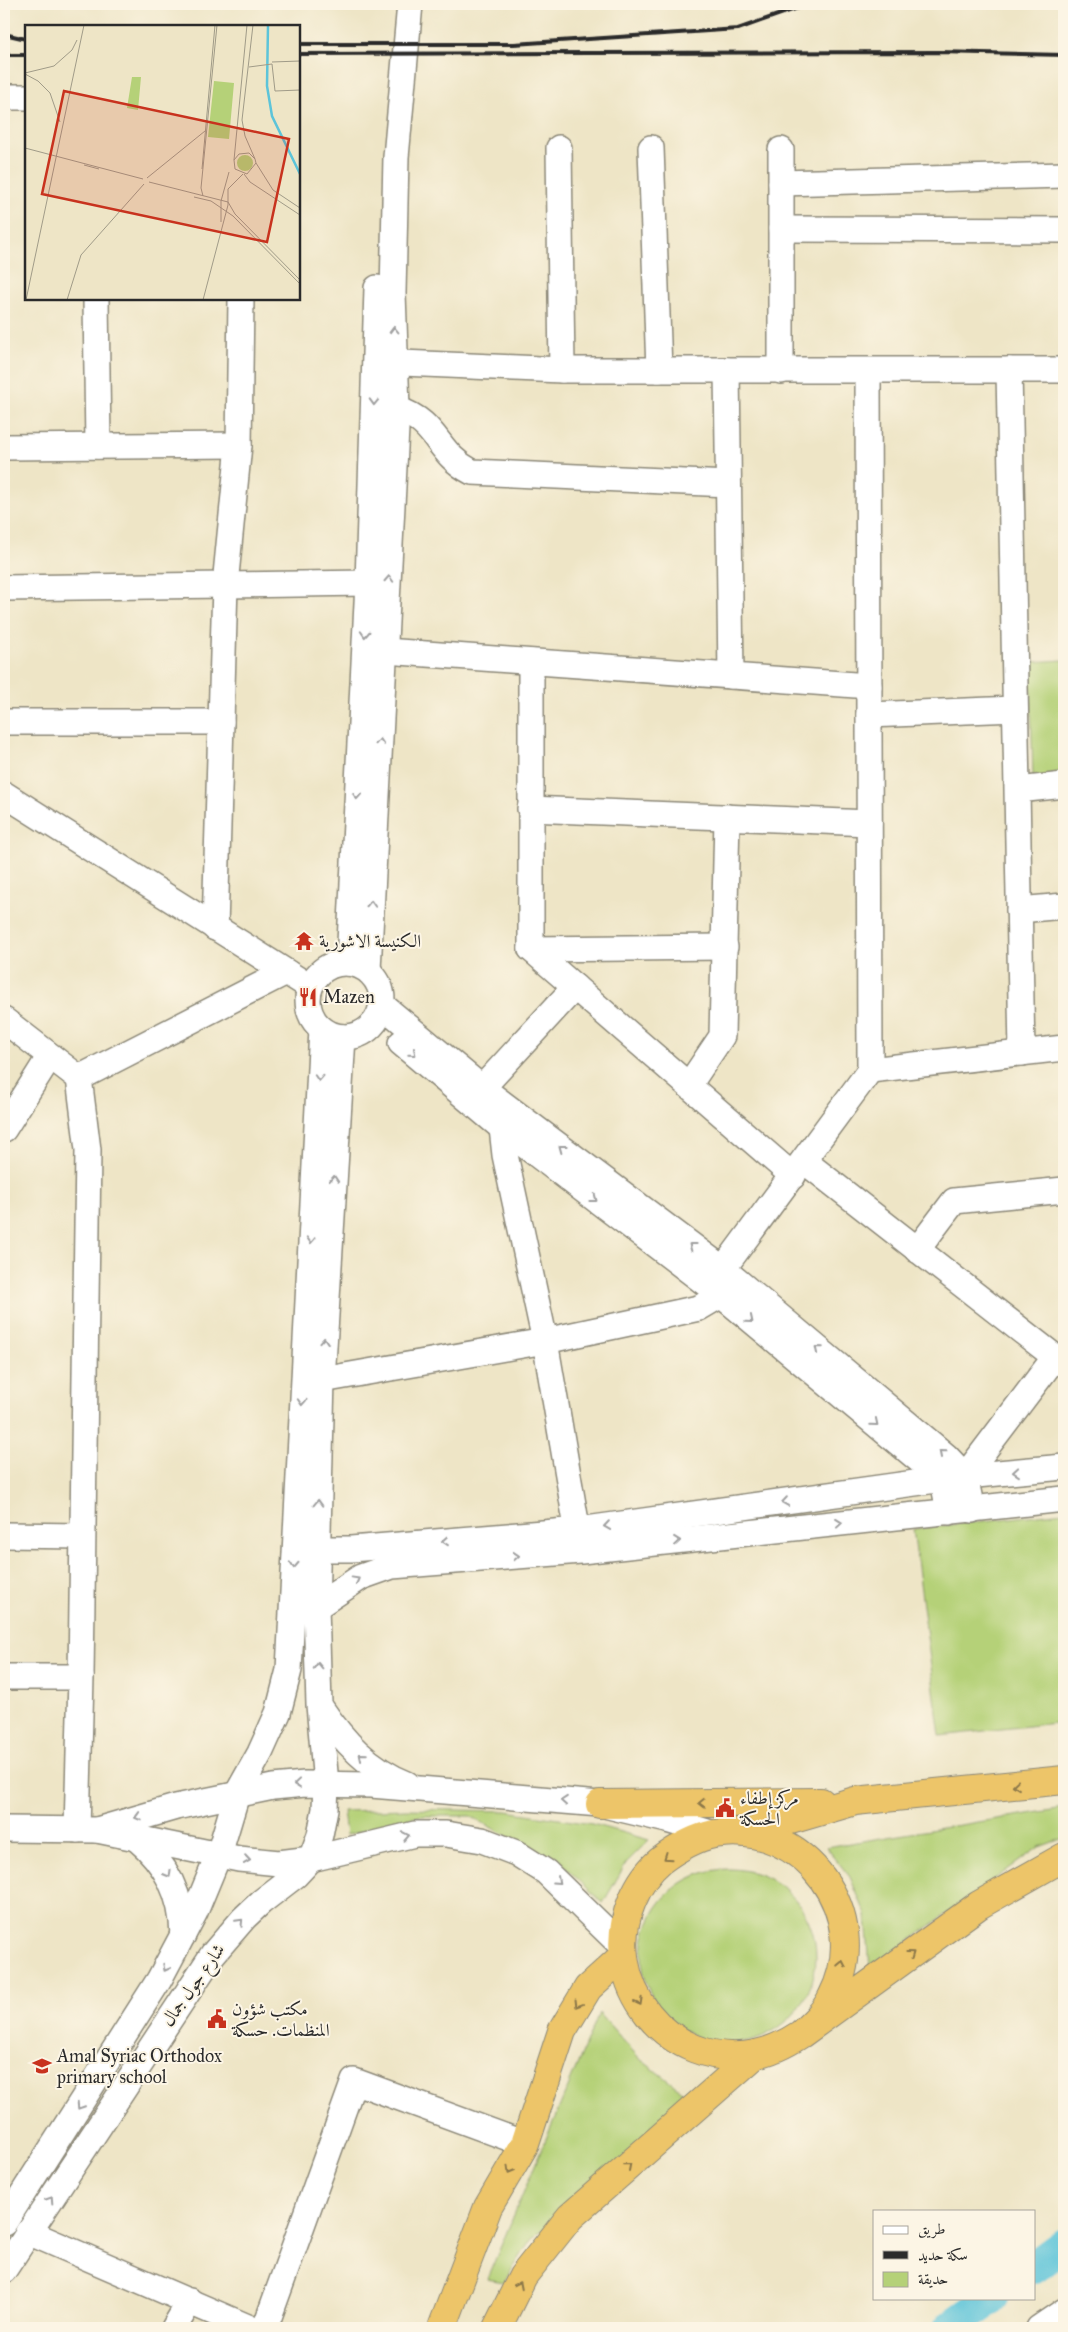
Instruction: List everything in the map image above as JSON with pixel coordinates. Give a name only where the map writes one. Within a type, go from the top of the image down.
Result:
[{"type":"highway","points":[[600,1804],[855,1801],[1064,1780]]},
{"type":"highway","points":[[855,1801],[746,1833],[714,1834],[684,1845],[658,1862],[638,1887],[626,1916],[623,1952],[631,1986],[646,2013],[668,2035],[695,2049],[725,2056],[756,2054],[779,2047],[801,2034],[978,1905],[1003,1889],[1064,1857]]},
{"type":"highway","points":[[746,1833],[781,1843],[811,1864],[833,1892],[844,1926],[844,1962],[833,1997],[819,2017],[801,2034]]},
{"type":"highway","points":[[442,2328],[488,2208],[524,2144],[562,2031],[588,1988],[623,1952]]},
{"type":"highway","points":[[497,2328],[523,2276],[570,2217],[756,2054]]},
{"type":"street","points":[[358,966],[385,651],[397,409],[385,361],[382,152],[396,4]]},
{"type":"street","points":[[358,966],[368,583],[394,225],[396,156],[410,4]]},
{"type":"street","points":[[4,98],[25,97]]},
{"type":"street","points":[[559,148],[562,370]]},
{"type":"street","points":[[651,148],[659,370]]},
{"type":"street","points":[[781,150],[781,371]]},
{"type":"street","points":[[781,183],[1064,175]]},
{"type":"street","points":[[781,228],[1064,230]]},
{"type":"street","points":[[96,300],[98,446]]},
{"type":"street","points":[[215,928],[225,585],[239,445],[241,300]]},
{"type":"street","points":[[385,361],[562,370],[1064,370]]},
{"type":"street","points":[[727,370],[731,676]]},
{"type":"street","points":[[1009,370],[1022,1053]]},
{"type":"street","points":[[723,1269],[870,1070],[868,371]]},
{"type":"street","points":[[397,409],[408,412],[423,422],[436,436],[447,455],[472,472],[728,484]]},
{"type":"street","points":[[4,448],[239,445]]},
{"type":"street","points":[[4,588],[368,583]]},
{"type":"street","points":[[385,651],[869,686]]},
{"type":"street","points":[[531,662],[531,949],[689,1085],[799,1168],[917,1250],[1060,1357],[954,1478]]},
{"type":"street","points":[[869,715],[1015,709]]},
{"type":"street","points":[[4,722],[221,722]]},
{"type":"street","points":[[1018,790],[1064,785]]},
{"type":"street","points":[[4,794],[310,987]]},
{"type":"street","points":[[530,809],[870,823]]},
{"type":"street","points":[[689,1085],[722,1036],[727,817]]},
{"type":"street","points":[[1019,910],[1064,906]]},
{"type":"street","points":[[531,949],[725,947]]},
{"type":"street","points":[[330,966],[358,966],[380,985],[379,1013],[362,1034],[333,1033],[311,1014],[308,1006],[310,987],[321,971],[330,966]]},
{"type":"street","points":[[78,1078],[286,972]]},
{"type":"street","points":[[482,1088],[575,987]]},
{"type":"street","points":[[379,1013],[723,1269],[946,1456],[954,1478],[960,1511]]},
{"type":"street","points":[[379,1013],[502,1128],[721,1295],[954,1478]]},
{"type":"street","points":[[4,1020],[78,1078],[88,1150],[81,1678],[87,1830]]},
{"type":"street","name":"شارع جول جمال","points":[[4,2270],[213,1954],[244,1918],[296,1875],[311,1859],[320,1835],[325,1809],[326,1784],[319,1705],[316,1607],[333,1033]]},
{"type":"street","name":"شارع جول جمال","points":[[4,2223],[154,1988],[183,1935],[219,1854],[237,1794],[270,1733],[284,1692],[289,1670],[333,1033]]},
{"type":"street","points":[[870,1070],[1064,1048]]},
{"type":"street","points":[[4,1128],[50,1056]]},
{"type":"street","points":[[502,1128],[504,1155],[545,1341],[580,1541]]},
{"type":"street","points":[[917,1250],[954,1201],[1064,1190]]},
{"type":"street","points":[[322,1380],[545,1341],[699,1308],[721,1295]]},
{"type":"street","points":[[316,1607],[362,1577],[392,1566],[580,1541],[954,1478],[1064,1467]]},
{"type":"street","points":[[317,1549],[580,1541],[960,1511],[1064,1499]]},
{"type":"street","points":[[4,1535],[82,1536]]},
{"type":"street","points":[[4,1677],[81,1678]]},
{"type":"street","points":[[319,1705],[336,1730],[364,1759],[400,1781],[419,1788]]},
{"type":"street","points":[[87,1830],[176,1807],[273,1787],[326,1784],[419,1788],[600,1804],[667,1820],[714,1834]]},
{"type":"street","points":[[4,1829],[87,1830],[259,1862],[280,1863],[311,1859],[415,1834],[446,1834],[482,1840],[516,1853],[546,1872],[623,1952]]},
{"type":"street","points":[[136,1838],[159,1860],[175,1888],[183,1919],[183,1935]]},
{"type":"street","points":[[265,2328],[354,2081],[524,2144]]},
{"type":"street","points":[[28,2232],[250,2328]]},
{"type":"street","points":[[174,2328],[190,2301]]},
{"type":"street","points":[[1039,2328],[1064,2311]]},
{"type":"green space","points":[[1064,660],[1064,775],[1033,779],[1030,662]]},
{"type":"green space","points":[[1064,1512],[1064,1722],[940,1736],[913,1529]]},
{"type":"green space","points":[[1064,1808],[1064,1838],[1039,1847],[870,1969],[866,1915],[850,1877],[826,1847]]},
{"type":"green space","points":[[406,1809],[506,1811],[592,1824],[649,1840],[626,1863],[603,1903],[566,1868],[470,1816],[420,1816],[346,1835],[343,1811]]},
{"type":"green space","points":[[738,1869],[762,1875],[778,1883],[791,1894],[802,1907],[810,1923],[815,1939],[815,1973],[810,1989],[802,2005],[791,2018],[778,2029],[754,2040],[738,2043],[720,2043],[704,2040],[680,2029],[656,2005],[643,1973],[642,1947],[645,1931],[656,1907],[680,1883],[712,1870]]},
{"type":"green space","points":[[599,2013],[640,2059],[692,2099],[531,2240],[504,2282],[487,2279]]},
{"type":"waterway","points":[[1036,2266],[1064,2245]]},
{"type":"waterway","points":[[950,2328],[989,2300]]},
{"type":"railway","points":[[300,44],[514,44],[738,29],[809,4]]},
{"type":"railway","points":[[4,34],[25,39]]},
{"type":"railway","points":[[300,54],[939,52],[1064,55]]},
{"type":"railway","points":[[4,55],[25,55]]},
{"type":"place","name":"الكنيسة الاشورية","points":[[304,941]]},
{"type":"place","name":"Mazen","points":[[308,997]]},
{"type":"place","name":"مركز إطفاء الحسكة","points":[[725,1808]]},
{"type":"place","name":"مكتب شؤون المنظمات. حسكة","points":[[217,2019]]},
{"type":"place","name":"Amal Syriac Orthodox primary school","points":[[42,2066]]}]
